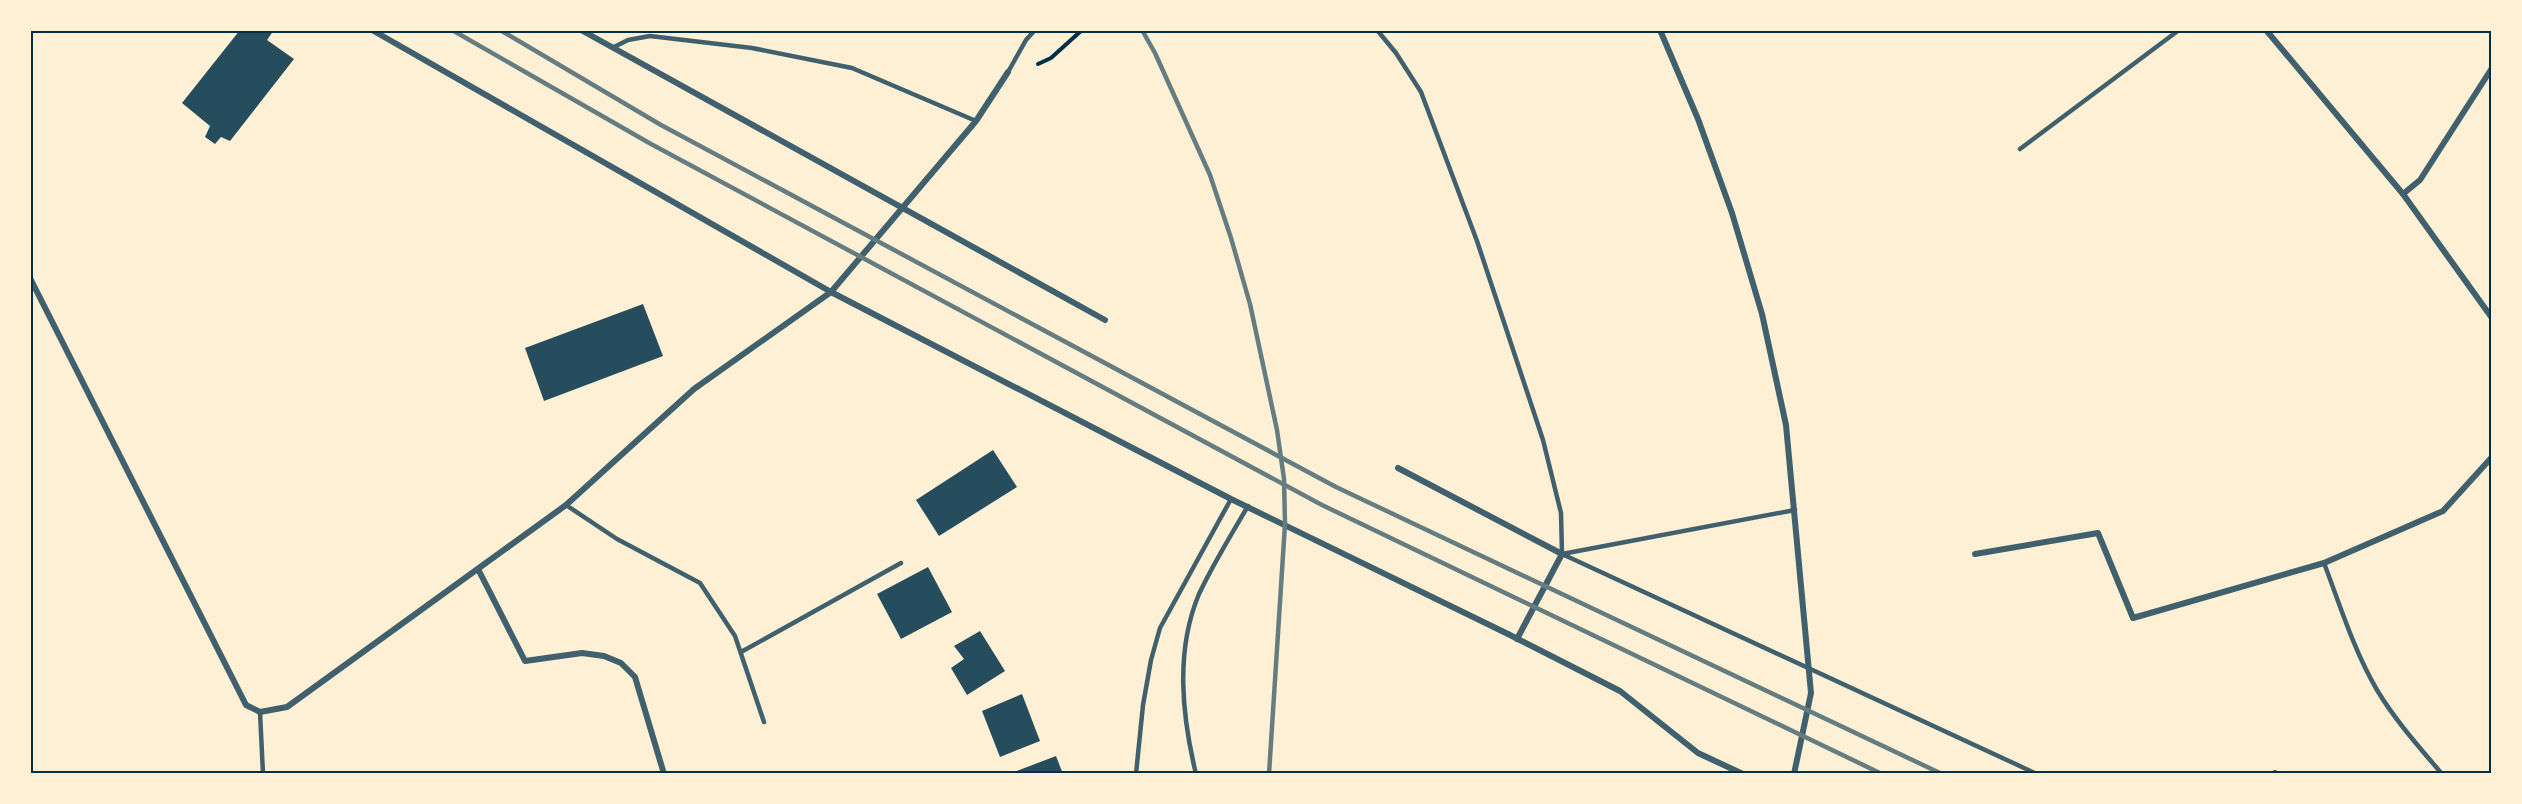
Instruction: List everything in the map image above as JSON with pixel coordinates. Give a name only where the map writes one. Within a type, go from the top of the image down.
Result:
[{"type":"street","points":[[372,30],[831,292],[1231,499],[1620,691],[1698,753],[1743,774]]},
{"type":"street","points":[[583,30],[1105,320]]},
{"type":"street","points":[[1660,30],[1698,119],[1732,213],[1762,314],[1785,424],[1811,693],[1794,774]]},
{"type":"street","points":[[2266,30],[2403,194],[2492,318]]},
{"type":"street","points":[[2403,194],[2420,180],[2492,68]]},
{"type":"street","points":[[30,278],[246,705],[260,712],[287,707],[566,505],[694,389],[831,292],[976,121],[1008,72]]},
{"type":"street","points":[[1975,554],[2098,534],[2133,618],[2324,562],[2443,511],[2492,457]]},
{"type":"street","points":[[1398,468],[1562,554],[1517,639]]},
{"type":"street","points":[[478,569],[525,661],[582,653],[604,656],[621,663],[635,676],[664,774]]},
{"type":"lane","points":[[1008,72],[1026,40],[1035,30]]},
{"type":"lane","points":[[1377,30],[1396,53],[1421,92],[1478,241],[1543,440],[1561,513],[1562,554]]},
{"type":"lane","points":[[2020,149],[2179,30]]},
{"type":"lane","points":[[614,47],[628,40],[650,36],[752,48],[852,68],[976,121]]},
{"type":"lane","points":[[1136,774],[1145,694],[1160,628],[1231,499]]},
{"type":"lane","points":[[566,505],[617,539],[700,583],[735,636],[764,722]]},
{"type":"lane","points":[[1196,774],[1186,732],[1183,690],[1188,636],[1198,596],[1218,556],[1248,506]]},
{"type":"lane","points":[[1562,554],[1795,510]]},
{"type":"lane","points":[[1562,554],[2037,774]]},
{"type":"lane","points":[[2324,562],[2348,628],[2376,689],[2398,721],[2442,774]]},
{"type":"lane","points":[[741,652],[901,563]]},
{"type":"lane","points":[[260,712],[263,774]]},
{"type":"path","points":[[1008,72],[1033,68],[1051,58],[1082,30]]},
{"type":"building","points":[[240,30],[274,30],[267,40],[294,59],[230,141],[221,137],[215,144],[205,137],[210,126],[182,103]]},
{"type":"building","points":[[643,304],[663,356],[544,401],[525,348]]},
{"type":"building","points":[[993,450],[1017,487],[939,536],[916,500]]},
{"type":"building","points":[[928,567],[952,612],[901,639],[877,594]]},
{"type":"building","points":[[980,631],[1005,671],[967,695],[951,668],[964,659],[954,646]]},
{"type":"building","points":[[1022,694],[1040,741],[1000,757],[982,711]]},
{"type":"building","points":[[1056,756],[1063,774],[1015,774],[1014,772]]},
{"type":"railway","points":[[452,30],[651,144],[1322,505],[1882,774]]},
{"type":"railway","points":[[500,30],[661,125],[1336,487],[1942,774]]},
{"type":"railway","points":[[1142,30],[1155,53],[1210,175],[1250,304],[1277,430],[1284,479],[1285,524],[1269,774]]}]
